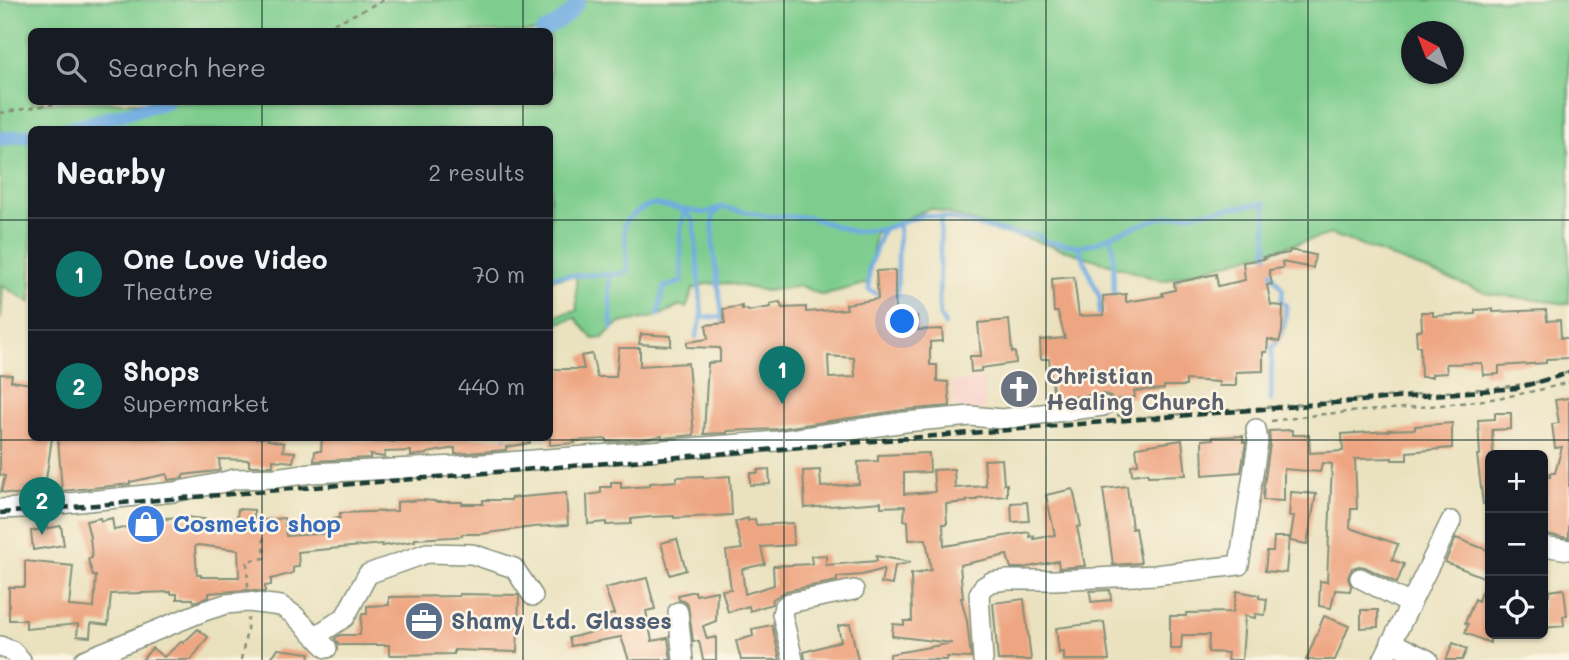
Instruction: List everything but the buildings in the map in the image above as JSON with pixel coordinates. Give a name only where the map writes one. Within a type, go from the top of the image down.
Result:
[{"type":"street","points":[[0,509],[174,492],[235,479],[456,466],[778,441],[905,422],[971,416],[1002,419],[1103,406]]},
{"type":"street","points":[[983,660],[979,594],[983,587],[991,582],[1155,575],[1239,565],[1258,442],[1258,426]]},
{"type":"street","points":[[1428,660],[1387,651],[1451,521]]},
{"type":"street","points":[[1548,547],[1569,550]]},
{"type":"street","points":[[85,660],[204,611],[226,604],[248,602],[281,606],[321,642],[345,617],[368,574],[427,553],[472,554],[514,568],[533,596]]},
{"type":"street","points":[[1360,578],[1410,604]]},
{"type":"street","points":[[793,660],[782,614],[784,607],[789,603],[854,590]]},
{"type":"street","points":[[678,612],[683,660]]},
{"type":"street","points":[[0,646],[12,651],[21,660]]},
{"type":"path","points":[[322,28],[384,0]]},
{"type":"path","points":[[0,113],[48,105]]},
{"type":"path","points":[[1103,406],[1106,411],[1127,418],[1171,415],[1504,387],[1543,381],[1569,372]]},
{"type":"path","points":[[1258,426],[1324,414],[1412,409],[1477,401],[1539,391],[1569,382]]},
{"type":"path","points":[[241,660],[247,631],[247,561],[265,558],[261,514]]},
{"type":"shaded area","points":[[984,378],[985,410],[956,413],[952,382]]},
{"type":"green space","points":[[0,0],[1569,0],[1569,304],[1489,294],[1331,234],[1163,281],[930,208],[875,233],[869,283],[822,295],[801,286],[766,291],[727,283],[705,284],[693,289],[686,308],[680,305],[657,316],[621,323],[603,338],[593,339],[576,318],[553,324],[553,316],[577,310],[576,276],[553,279],[553,126],[28,126],[28,301],[3,286],[0,319]]},
{"type":"waterway","points":[[548,28],[568,15],[579,0]]},
{"type":"waterway","points":[[78,126],[155,105]]},
{"type":"waterway","points":[[0,139],[28,136]]},
{"type":"waterway","points":[[553,276],[626,272],[628,266],[624,223],[641,209],[653,204],[704,213],[721,207],[766,216],[808,217],[854,232],[883,229],[924,215],[1017,235],[1035,234],[1047,242],[1078,246],[1096,243],[1159,218],[1265,203],[1267,255],[1272,274],[1283,290],[1281,301],[1286,305],[1284,327],[1272,347],[1271,401]]},
{"type":"waterway","points":[[658,315],[664,287],[682,282],[680,234],[684,210]]},
{"type":"waterway","points":[[685,210],[694,222],[702,317],[696,337]]},
{"type":"waterway","points":[[719,210],[713,215],[713,248],[724,327]]},
{"type":"waterway","points":[[941,217],[939,303],[940,316],[945,325]]},
{"type":"waterway","points":[[897,296],[899,224]]},
{"type":"waterway","points":[[878,299],[878,294],[869,290],[869,268],[883,229]]},
{"type":"waterway","points":[[1109,236],[1113,244],[1114,298]]},
{"type":"waterway","points":[[1078,246],[1100,298],[1099,320]]},
{"type":"waterway","points":[[610,274],[612,328]]},
{"type":"waterway","points":[[702,317],[723,317]]},
{"type":"waterway","points":[[507,441],[512,456]]},
{"type":"railway","points":[[0,513],[1517,388],[1569,373]]},
{"type":"place","name":"Christian Healing Church","points":[[1019,389]]},
{"type":"place","name":"One Love Video","points":[[782,404]]},
{"type":"place","name":"Cosmetic shop","points":[[146,524]]},
{"type":"place","name":"Shops","points":[[42,535]]},
{"type":"place","name":"Shamy Ltd. Glasses","points":[[424,621]]}]
